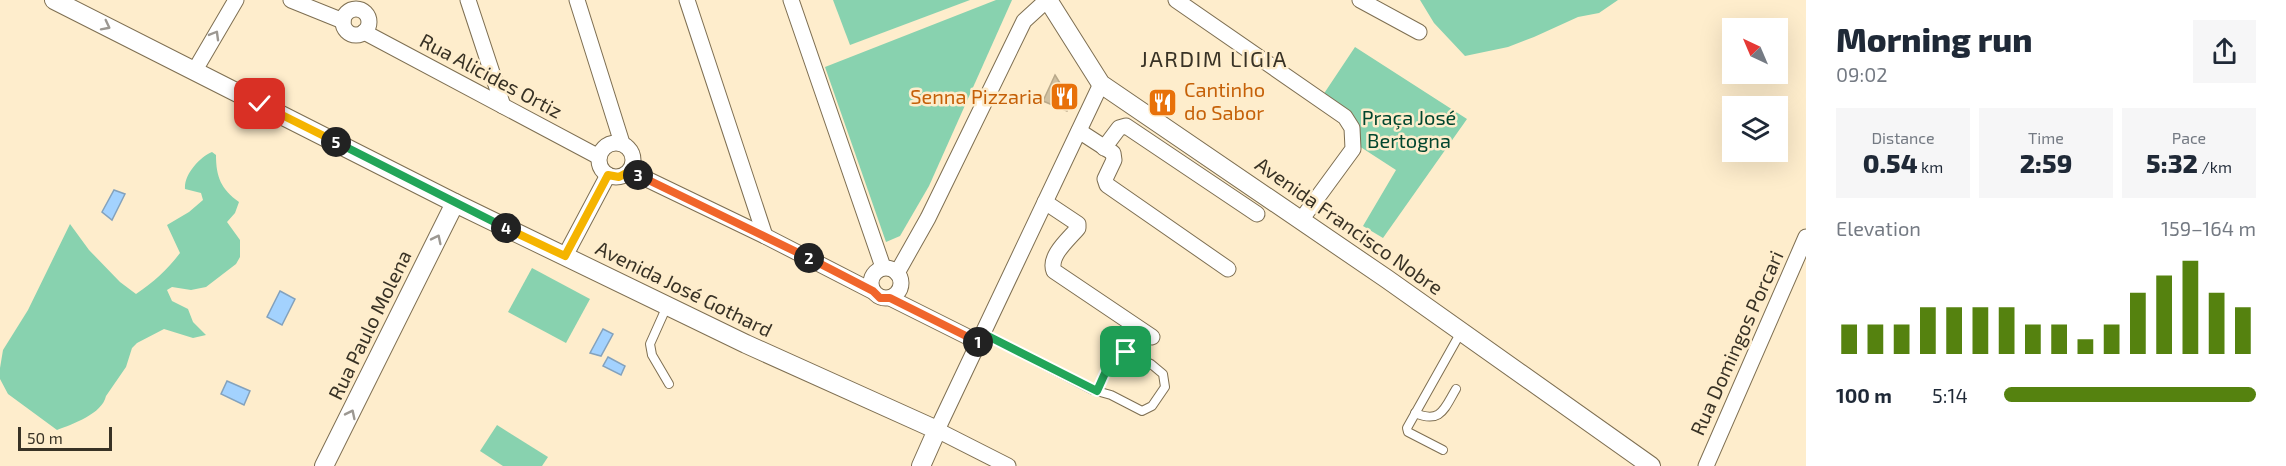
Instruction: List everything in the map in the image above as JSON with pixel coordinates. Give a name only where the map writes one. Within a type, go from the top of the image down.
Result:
[{"type":"street","name":"Avenida José Gothard","points":[[54,0],[455,204],[667,306],[937,430],[1008,466]]},
{"type":"street","points":[[195,70],[236,0]]},
{"type":"street","points":[[291,0],[343,21],[348,32],[356,35],[364,32],[369,22],[359,5],[348,12],[343,21]]},
{"type":"street","points":[[468,0],[503,106]]},
{"type":"street","points":[[577,0],[622,143]]},
{"type":"street","points":[[687,0],[765,236]]},
{"type":"street","points":[[791,0],[890,270],[900,277],[901,287],[890,298]]},
{"type":"street","points":[[980,337],[890,298],[880,298],[870,286],[871,277],[874,272],[890,270],[928,218],[1024,21],[1048,0]]},
{"type":"street","name":"Avenida Francisco Nobre","points":[[1048,0],[1101,84],[1301,220],[1651,466]]},
{"type":"street","points":[[1176,0],[1345,117],[1352,128],[1353,150],[1301,220]]},
{"type":"street","points":[[1360,0],[1419,32]]},
{"type":"street","name":"Rua Alicides Ortiz","points":[[364,32],[599,157]]},
{"type":"street","points":[[921,466],[1101,84]]},
{"type":"street","points":[[1104,148],[1119,129],[1126,126],[1257,214]]},
{"type":"street","points":[[1079,131],[1113,153],[1114,160],[1105,179],[1107,185],[1228,269]]},
{"type":"street","points":[[616,142],[622,143],[633,155],[630,171],[619,177],[608,175],[600,167],[599,157],[605,147],[616,142]]},
{"type":"street","points":[[630,171],[873,291]]},
{"type":"street","points":[[565,256],[608,175]]},
{"type":"street","points":[[1045,202],[1078,225],[1078,228],[1053,258],[1054,271],[1152,338]]},
{"type":"street","name":"Rua Paulo Molena","points":[[324,466],[455,204]]},
{"type":"street","name":"Rua Domingos Porcari","points":[[1706,466],[1806,237]]},
{"type":"lane","points":[[667,306],[650,344],[652,355],[669,384]]},
{"type":"lane","points":[[1443,450],[1408,432],[1407,428],[1461,332]]},
{"type":"lane","points":[[980,337],[1097,391],[1111,395],[1142,411],[1152,406],[1164,387],[1163,374],[1151,364],[1126,352],[1110,362],[1097,391]]},
{"type":"lane","points":[[1415,413],[1429,418],[1435,417],[1442,412],[1456,389]]},
{"type":"green space","points":[[833,0],[970,0],[850,45]]},
{"type":"green space","points":[[996,0],[1012,0],[929,186],[900,236],[886,242],[825,67]]},
{"type":"green space","points":[[1420,0],[1618,0],[1599,13],[1578,17],[1508,47],[1465,56],[1434,23]]},
{"type":"green space","name":"Praça José Bertogna","points":[[1355,47],[1467,119],[1383,238],[1363,226],[1396,170],[1359,146],[1358,128],[1355,121],[1345,109],[1323,95]]},
{"type":"green space","points":[[212,152],[216,155],[221,182],[239,202],[235,213],[227,222],[240,240],[240,257],[236,264],[206,287],[191,290],[172,287],[167,290],[172,301],[188,309],[193,322],[206,335],[193,338],[164,329],[137,343],[132,348],[126,367],[99,408],[86,418],[57,430],[8,394],[0,379],[0,368],[3,350],[28,310],[70,224],[89,250],[120,282],[136,294],[160,275],[180,253],[167,225],[189,212],[203,200],[201,193],[185,189],[185,183],[194,167]]},
{"type":"green space","points":[[532,268],[590,299],[566,343],[508,312]]},
{"type":"green space","points":[[497,425],[548,457],[542,466],[503,466],[480,451]]},
{"type":"water","points":[[114,190],[125,194],[112,220],[102,212]]},
{"type":"water","points":[[280,291],[295,299],[282,325],[267,317]]},
{"type":"water","points":[[603,329],[613,334],[601,356],[590,353]]},
{"type":"water","points":[[608,357],[625,366],[621,375],[603,366]]},
{"type":"water","points":[[227,381],[250,391],[244,405],[221,394]]},
{"type":"building","points":[[1055,75],[1071,101],[1067,111],[1043,101]]},
{"type":"place","name":"Senna Pizzaria","points":[[1064,97]]},
{"type":"place","name":"Cantinho do Sabor","points":[[1163,102]]},
{"type":"district","name":"JARDIM LIGIA","points":[[1214,59]]},
{"type":"route","points":[[260,104],[455,204],[565,256],[608,175],[619,177],[630,171],[765,236],[873,291],[880,298],[890,298],[978,342],[982,333],[1093,390],[1097,391],[1110,362],[1126,352]]}]
